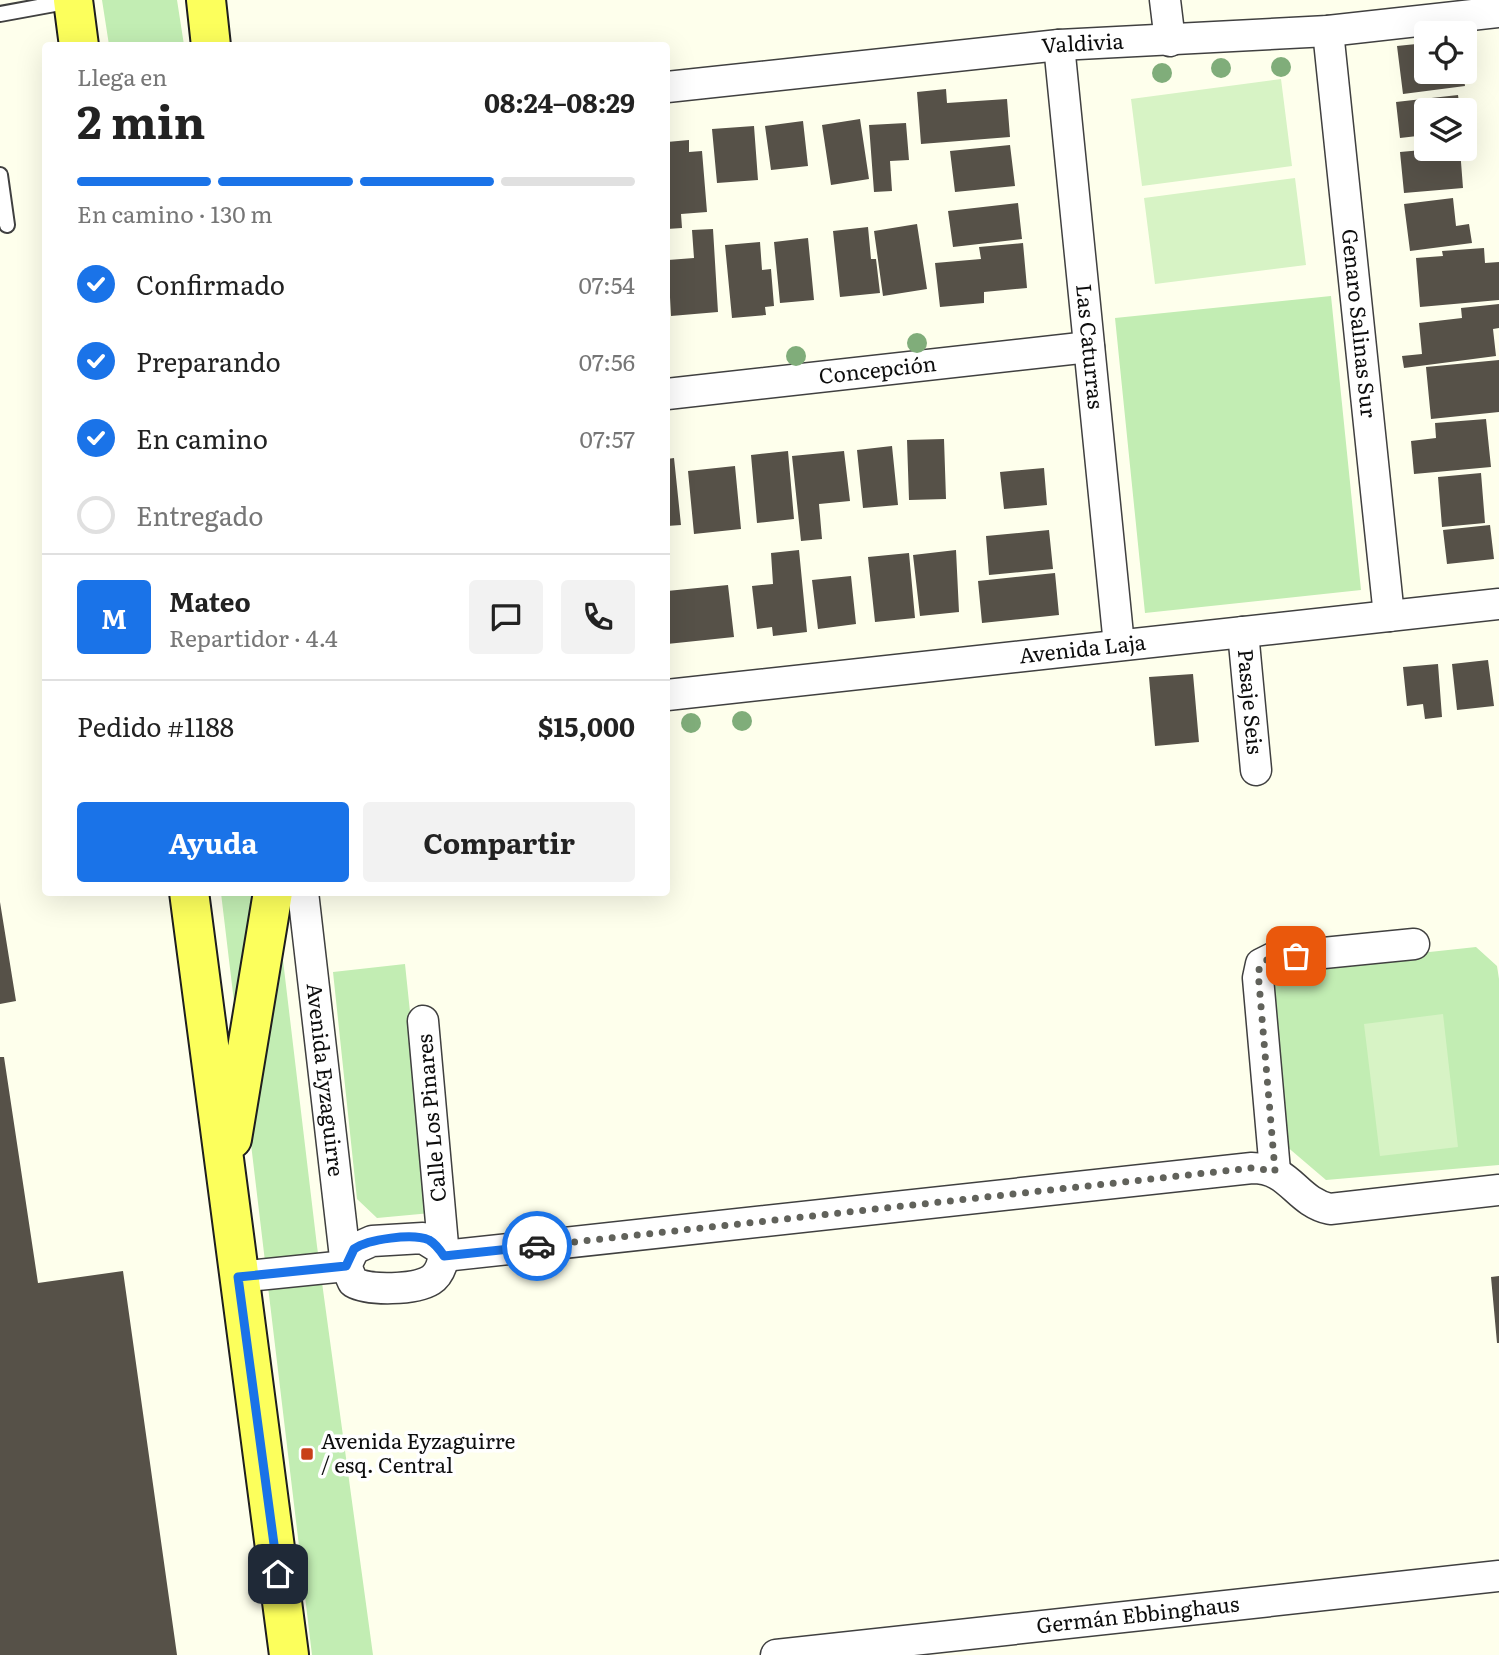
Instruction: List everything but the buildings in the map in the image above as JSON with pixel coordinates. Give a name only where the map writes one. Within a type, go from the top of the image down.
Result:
[{"type":"main road","points":[[73,0],[78,42]]},
{"type":"main road","points":[[205,0],[210,42]]},
{"type":"main road","points":[[190,896],[289,1655]]},
{"type":"main road","points":[[226,1182],[272,896]]},
{"type":"street","points":[[1165,0],[1170,41]]},
{"type":"street","name":"Valdivia","points":[[670,87],[1059,45],[1328,31],[1499,12]]},
{"type":"street","name":"Genaro Salinas Sur","points":[[1328,31],[1390,616]]},
{"type":"street","name":"Las Caturras","points":[[1059,45],[1119,645]]},
{"type":"street","name":"Concepción","points":[[670,394],[1089,347]]},
{"type":"street","name":"Avenida Laja","points":[[670,695],[1499,604]]},
{"type":"street","name":"Pasaje Seis","points":[[1243,632],[1256,771]]},
{"type":"street","name":"Avenida Eyzaguirre","points":[[303,896],[346,1266]]},
{"type":"street","points":[[1275,1171],[1258,978],[1261,964],[1273,958],[1414,944]]},
{"type":"street","name":"Calle Los Pinares","points":[[423,1021],[444,1256]]},
{"type":"street","points":[[444,1256],[1252,1168],[1275,1171],[1305,1199],[1331,1209],[1499,1190]]},
{"type":"street","points":[[423,1238],[439,1248],[444,1256],[439,1272],[431,1280],[379,1289],[361,1287],[353,1282],[346,1266],[354,1249],[372,1241],[423,1238]]},
{"type":"street","points":[[238,1277],[346,1266]]},
{"type":"street","name":"Germán Ebbinghaus","points":[[776,1655],[1499,1576]]},
{"type":"lane","points":[[0,14],[73,0]]},
{"type":"lane","points":[[0,175],[7,225]]},
{"type":"green space","points":[[102,0],[177,0],[184,42],[109,42]]},
{"type":"green space","points":[[1281,79],[1292,166],[1142,186],[1131,99]]},
{"type":"green space","points":[[1295,178],[1306,265],[1155,284],[1144,198]]},
{"type":"green space","points":[[1331,296],[1361,590],[1145,613],[1115,318]]},
{"type":"green space","points":[[221,896],[275,896],[317,1246],[373,1655],[312,1655]]},
{"type":"green space","points":[[1476,947],[1497,966],[1499,979],[1499,1165],[1326,1180],[1285,1145],[1272,985],[1290,967]]},
{"type":"green space","points":[[405,964],[431,1213],[377,1218],[357,1199],[333,972]]},
{"type":"green space","points":[[1443,1014],[1458,1147],[1380,1156],[1364,1024]]},
{"type":"way so far","points":[[537,1246],[1252,1168],[1275,1171],[1258,971],[1266,960],[1296,956]]},
{"type":"place","name":"Avenida Eyzaguirre / esq. Central","points":[[307,1454]]},
{"type":"route","points":[[278,1574],[238,1277],[346,1266],[354,1249],[362,1243],[372,1241],[423,1238],[431,1241],[444,1256],[537,1246]]}]
